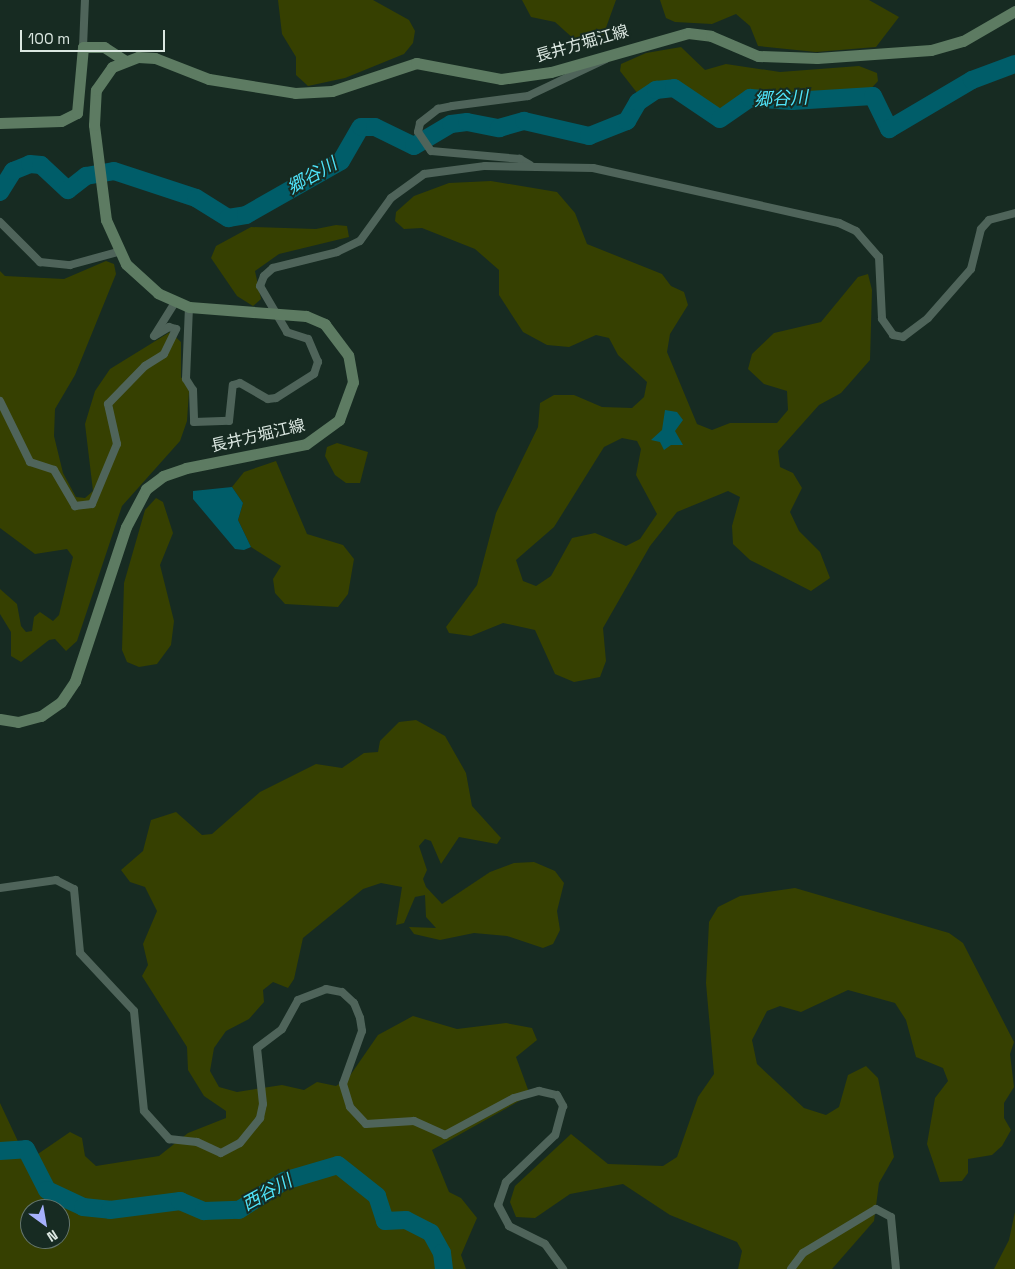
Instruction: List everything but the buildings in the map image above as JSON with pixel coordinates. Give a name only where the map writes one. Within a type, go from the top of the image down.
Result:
[{"type":"main road","name":"長井方堀江線","points":[[0,719],[18,722],[41,716],[61,702],[75,681],[128,520],[146,489],[163,476],[186,468],[306,444],[339,420],[353,382],[348,355],[338,337],[325,324],[306,316],[189,307],[176,302],[145,284],[118,252],[106,220],[93,106],[102,77],[124,60],[155,58],[209,79],[295,93],[332,91],[416,63],[501,79],[551,72],[613,52],[688,32],[712,36],[758,56],[818,58],[931,50],[963,41],[1015,11]]},
{"type":"main road","points":[[0,123],[61,122],[77,114],[83,47],[104,46],[124,60]]},
{"type":"street","points":[[83,47],[84,0]]},
{"type":"street","points":[[533,166],[520,159],[431,151],[418,132],[420,123],[438,109],[528,96],[595,67],[613,52]]},
{"type":"street","points":[[189,307],[186,379],[193,390],[194,422],[230,421],[233,385],[249,386],[268,399],[314,374],[316,349],[308,339],[286,332],[260,286],[264,276],[273,268],[337,252],[360,240],[391,198],[424,174],[486,166],[593,168],[803,214],[856,231],[879,257],[882,320],[893,335],[903,337],[928,318],[971,269],[982,229],[989,220],[1015,213]]},
{"type":"street","points":[[0,222],[40,262],[70,265],[118,252]]},
{"type":"street","points":[[0,401],[30,462],[54,470],[75,506],[92,504],[117,444],[108,404],[145,366],[164,354],[176,329],[169,326],[154,336],[176,302]]},
{"type":"street","points":[[0,888],[56,880],[74,890],[80,953],[134,1011],[144,1112],[169,1139],[197,1142],[221,1153],[240,1143],[260,1118],[263,1104],[257,1048],[282,1029],[298,1000],[326,989],[342,992],[354,1002],[360,1018],[362,1031],[344,1084],[350,1107],[366,1124],[414,1121],[446,1135],[514,1098],[539,1090],[558,1095],[563,1106],[555,1135],[506,1182],[498,1205],[509,1226],[544,1244],[563,1269]]},
{"type":"street","points":[[791,1269],[803,1254],[876,1209],[893,1222],[896,1269]]},
{"type":"green space","points":[[278,0],[373,0],[409,20],[415,31],[413,43],[404,54],[345,78],[308,86],[296,75],[296,57],[282,34]]},
{"type":"green space","points":[[522,0],[616,0],[603,36],[575,40],[555,22],[531,17]]},
{"type":"green space","points":[[660,0],[869,0],[899,17],[876,47],[816,52],[758,46],[750,26],[736,14],[712,24],[675,22],[666,18]]},
{"type":"green space","points":[[681,47],[705,70],[726,64],[780,72],[859,66],[877,73],[878,81],[867,93],[749,96],[719,117],[675,87],[638,94],[620,71],[621,64],[646,53]]},
{"type":"green space","points":[[491,181],[557,192],[575,213],[587,244],[662,274],[671,286],[684,292],[688,305],[670,334],[667,352],[697,424],[712,430],[730,423],[777,423],[788,410],[787,391],[764,384],[748,369],[752,354],[774,333],[821,322],[858,277],[868,274],[872,290],[870,360],[841,393],[819,405],[778,451],[780,467],[793,473],[802,488],[790,512],[799,531],[820,552],[830,578],[811,591],[750,560],[733,544],[732,526],[740,497],[728,491],[677,512],[650,546],[603,628],[606,661],[600,677],[574,682],[555,674],[535,630],[503,623],[471,636],[449,633],[446,627],[477,585],[496,513],[538,427],[540,403],[554,395],[574,395],[602,407],[632,408],[644,397],[647,382],[618,355],[609,338],[596,335],[569,347],[547,345],[523,332],[499,295],[499,270],[475,249],[422,228],[404,229],[395,221],[396,212],[414,196],[449,183]],"holes":[[[622,438],[637,441],[641,449],[636,475],[657,514],[640,539],[626,546],[595,533],[572,538],[551,576],[536,586],[523,581],[516,560],[554,527],[604,447]]]},
{"type":"green space","points":[[336,225],[347,226],[349,237],[279,254],[255,271],[261,299],[253,306],[237,296],[211,258],[216,246],[251,227],[316,229]]},
{"type":"green space","points":[[106,261],[114,264],[116,274],[75,375],[55,409],[54,436],[63,473],[76,497],[85,498],[93,491],[85,424],[95,391],[110,369],[170,332],[181,342],[181,377],[189,391],[187,421],[180,441],[122,506],[77,641],[66,651],[55,639],[49,640],[21,662],[11,656],[11,632],[0,614],[0,589],[17,604],[21,626],[26,632],[32,631],[34,617],[40,612],[53,621],[59,615],[73,557],[67,549],[35,554],[0,528],[0,271],[5,276],[64,279]]},
{"type":"green space","points":[[337,443],[368,452],[360,483],[346,483],[335,475],[325,456],[327,447]]},
{"type":"green space","points":[[276,461],[307,534],[343,545],[354,559],[348,594],[338,607],[285,604],[275,593],[273,579],[281,566],[251,547],[238,520],[243,503],[232,487],[244,472]]},
{"type":"green space","points":[[156,498],[163,502],[173,533],[160,565],[174,621],[171,645],[157,664],[139,667],[127,662],[122,650],[124,583],[145,510]]},
{"type":"green space","points":[[416,720],[445,736],[466,773],[472,806],[501,838],[497,844],[459,837],[441,864],[431,841],[425,839],[419,846],[427,870],[423,879],[426,887],[442,904],[490,872],[514,863],[534,862],[555,871],[564,883],[557,911],[560,930],[553,944],[543,948],[507,936],[474,933],[440,940],[414,934],[409,927],[436,928],[426,917],[425,895],[415,897],[404,923],[396,925],[402,887],[381,883],[363,889],[303,938],[294,979],[288,988],[273,982],[263,990],[264,1002],[249,1019],[226,1031],[214,1048],[210,1071],[219,1087],[237,1092],[282,1085],[304,1090],[317,1082],[336,1086],[349,1077],[378,1035],[413,1016],[457,1029],[506,1023],[532,1028],[537,1040],[516,1057],[530,1095],[432,1150],[449,1192],[461,1198],[477,1218],[461,1255],[466,1269],[0,1269],[0,1103],[22,1150],[35,1156],[70,1132],[82,1138],[85,1156],[96,1166],[159,1156],[188,1133],[226,1118],[226,1111],[204,1096],[188,1070],[187,1047],[142,976],[148,965],[143,944],[157,911],[145,887],[130,882],[121,870],[143,851],[151,820],[176,812],[202,835],[212,834],[260,792],[316,764],[342,768],[364,753],[378,752],[380,741],[399,722]]},
{"type":"green space","points":[[795,888],[949,933],[963,943],[1014,1042],[1010,1054],[1014,1087],[1004,1103],[1004,1118],[1011,1130],[1002,1146],[992,1155],[968,1159],[968,1173],[962,1181],[940,1182],[927,1144],[935,1098],[948,1081],[943,1068],[916,1057],[906,1020],[895,1003],[848,990],[801,1012],[780,1006],[767,1011],[752,1040],[757,1064],[804,1108],[826,1115],[839,1107],[848,1075],[866,1066],[878,1078],[894,1157],[879,1183],[874,1221],[832,1269],[738,1269],[742,1251],[737,1242],[670,1215],[623,1184],[570,1194],[535,1218],[516,1217],[510,1202],[515,1186],[571,1134],[608,1164],[663,1166],[677,1157],[698,1097],[714,1074],[706,983],[709,922],[718,907],[740,896]]},
{"type":"green space","points":[[1015,1212],[1015,1269],[994,1269],[1009,1240]]},
{"type":"water","points":[[665,410],[677,412],[683,420],[675,431],[683,445],[671,445],[664,450],[660,442],[651,440],[662,430]]},
{"type":"water","points":[[232,487],[243,503],[238,520],[251,547],[244,550],[235,549],[193,499],[193,491]]},
{"type":"waterway","name":"郷谷川","points":[[0,192],[13,171],[30,164],[41,165],[68,190],[86,176],[114,171],[196,198],[228,218],[246,215],[341,161],[361,127],[375,127],[414,146],[451,124],[467,122],[499,128],[524,121],[589,136],[627,121],[638,102],[656,90],[674,88],[720,119],[750,98],[792,101],[873,96],[889,129],[972,80],[1015,64]]},
{"type":"waterway","name":"西谷川","points":[[0,1151],[26,1149],[47,1190],[83,1207],[110,1210],[180,1201],[204,1211],[239,1210],[284,1181],[338,1165],[377,1196],[385,1221],[406,1220],[431,1233],[442,1253],[444,1269]]}]
